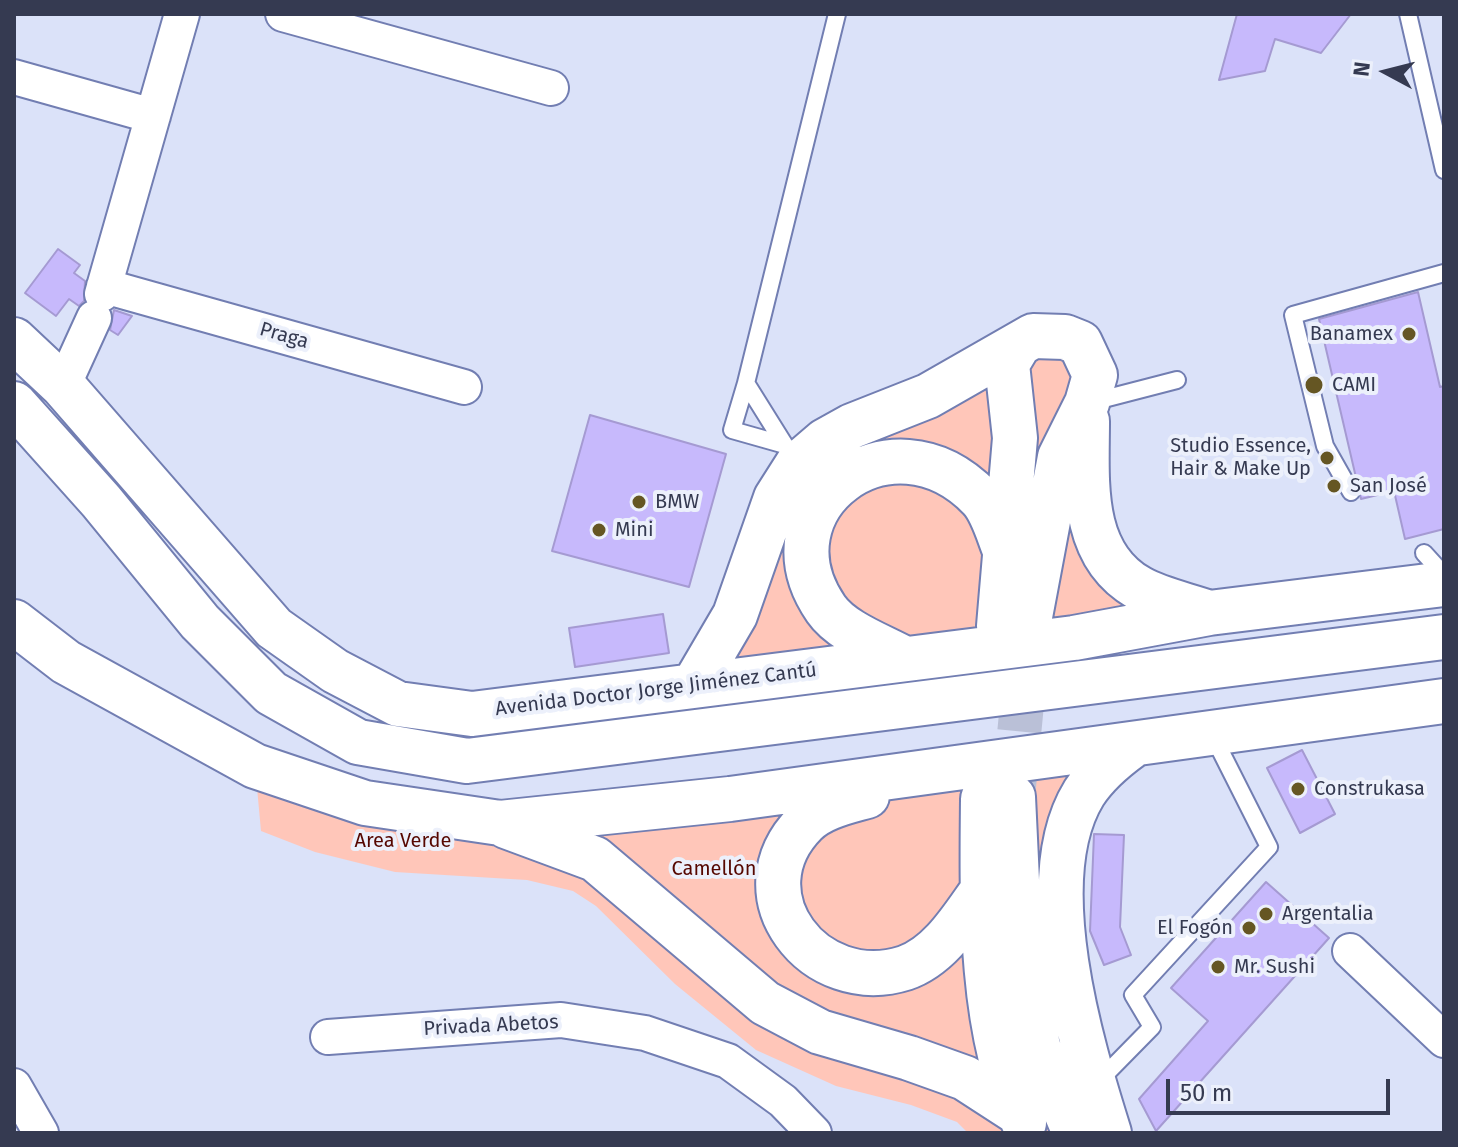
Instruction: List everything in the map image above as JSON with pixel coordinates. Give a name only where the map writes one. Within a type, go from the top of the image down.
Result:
[{"type":"main road","points":[[694,685],[735,615],[791,455],[852,426],[928,396],[1019,344],[1047,334],[1080,343],[1095,375],[1087,403],[1060,457],[1014,624],[1007,556],[1015,438],[1007,364],[1019,344]]},
{"type":"main road","name":"Avenida Doctor Jorge Jiménez Cantú","points":[[14,340],[63,386],[274,628],[335,671],[398,704],[472,714],[1074,638],[1434,568]]},
{"type":"main road","points":[[1087,403],[1089,517],[1104,556],[1138,588],[1209,613]]},
{"type":"main road","points":[[14,404],[101,501],[200,622],[271,693],[358,742],[467,761],[1444,637]]},
{"type":"main road","points":[[903,658],[854,632],[827,610],[805,563],[813,515],[834,489],[860,470],[896,459],[925,463],[949,471],[983,501],[1007,556]]},
{"type":"main road","points":[[14,622],[66,662],[255,766],[365,803],[500,823],[595,859],[765,1003],[820,1032],[965,1078],[1024,1123]]},
{"type":"main road","points":[[1074,638],[1201,666]]},
{"type":"main road","points":[[500,823],[730,799],[1444,701]]},
{"type":"main road","points":[[1109,1133],[1075,1017],[1066,956],[1064,865],[1071,825],[1084,794],[1105,766],[1132,746]]},
{"type":"main road","points":[[947,770],[832,806],[806,822],[782,857],[778,902],[803,947],[853,974],[906,967],[943,943],[982,891]]},
{"type":"main road","points":[[1024,1123],[997,1036],[982,891],[998,798],[1038,1047],[1075,1133]]},
{"type":"street","points":[[63,386],[100,299],[182,14]]},
{"type":"street","points":[[283,14],[551,88]]},
{"type":"street","points":[[14,77],[153,116]]},
{"type":"street","name":"Praga","points":[[100,299],[464,387]]},
{"type":"street","points":[[1350,951],[1444,1040]]},
{"type":"street","name":"Privada Abetos","points":[[328,1037],[561,1020],[645,1033],[728,1061],[783,1101],[814,1133]]},
{"type":"street","points":[[14,1086],[41,1133]]},
{"type":"lane","points":[[791,455],[732,430],[837,14]]},
{"type":"lane","points":[[1408,14],[1444,170]]},
{"type":"lane","points":[[1351,492],[1325,446],[1293,315],[1444,273]]},
{"type":"lane","points":[[1087,403],[1177,380]]},
{"type":"lane","points":[[746,383],[791,455]]},
{"type":"lane","points":[[1434,568],[1444,575]]},
{"type":"lane","points":[[1094,1085],[1152,1027],[1133,995],[1269,847],[1212,732]]},
{"type":"green space","points":[[1065,337],[1104,556],[1209,613],[694,685],[797,465]]},
{"type":"green space","points":[[1132,746],[1064,865],[1109,1133],[968,1133],[957,1122],[911,1105],[836,1086],[756,1050],[675,984],[596,906],[573,891],[527,880],[395,872],[315,852],[261,831],[255,766],[500,823],[947,770],[1013,797],[1051,756]]},
{"type":"building","points":[[1237,14],[1351,14],[1321,53],[1275,39],[1265,71],[1219,80]]},
{"type":"building","points":[[58,249],[80,265],[74,273],[85,281],[84,301],[79,306],[69,299],[56,316],[25,293]]},
{"type":"building","points":[[1418,292],[1440,387],[1444,386],[1444,529],[1405,539],[1394,491],[1361,499],[1319,319]]},
{"type":"building","points":[[114,310],[132,316],[118,335],[110,330]]},
{"type":"building","name":"BMW","points":[[590,415],[726,454],[689,587],[552,551]]},
{"type":"building","points":[[663,614],[669,653],[575,667],[569,628]]},
{"type":"building","points":[[1302,750],[1335,814],[1300,833],[1267,768]]},
{"type":"building","points":[[1094,834],[1124,835],[1120,927],[1131,955],[1104,965],[1090,931]]},
{"type":"building","points":[[1266,882],[1329,938],[1156,1131],[1139,1099],[1208,1021],[1171,988]]},
{"type":"tunnel","points":[[1013,797],[1027,652]]},
{"type":"place","name":"Banamex","points":[[1409,334]]},
{"type":"place","name":"CAMI","points":[[1314,385]]},
{"type":"place","name":"Studio Essence, Hair & Make Up","points":[[1327,458]]},
{"type":"place","name":"San José","points":[[1334,486]]},
{"type":"place","name":"BMW","points":[[639,502]]},
{"type":"place","name":"Mini","points":[[599,530]]},
{"type":"place","name":"Construkasa","points":[[1298,789]]},
{"type":"place","name":"Argentalia","points":[[1266,914]]},
{"type":"place","name":"El Fogón","points":[[1249,928]]},
{"type":"place","name":"Mr. Sushi","points":[[1218,967]]},
{"type":"park label","name":"Area Verde","points":[[403,841]]},
{"type":"park label","name":"Camellón","points":[[714,869]]}]
